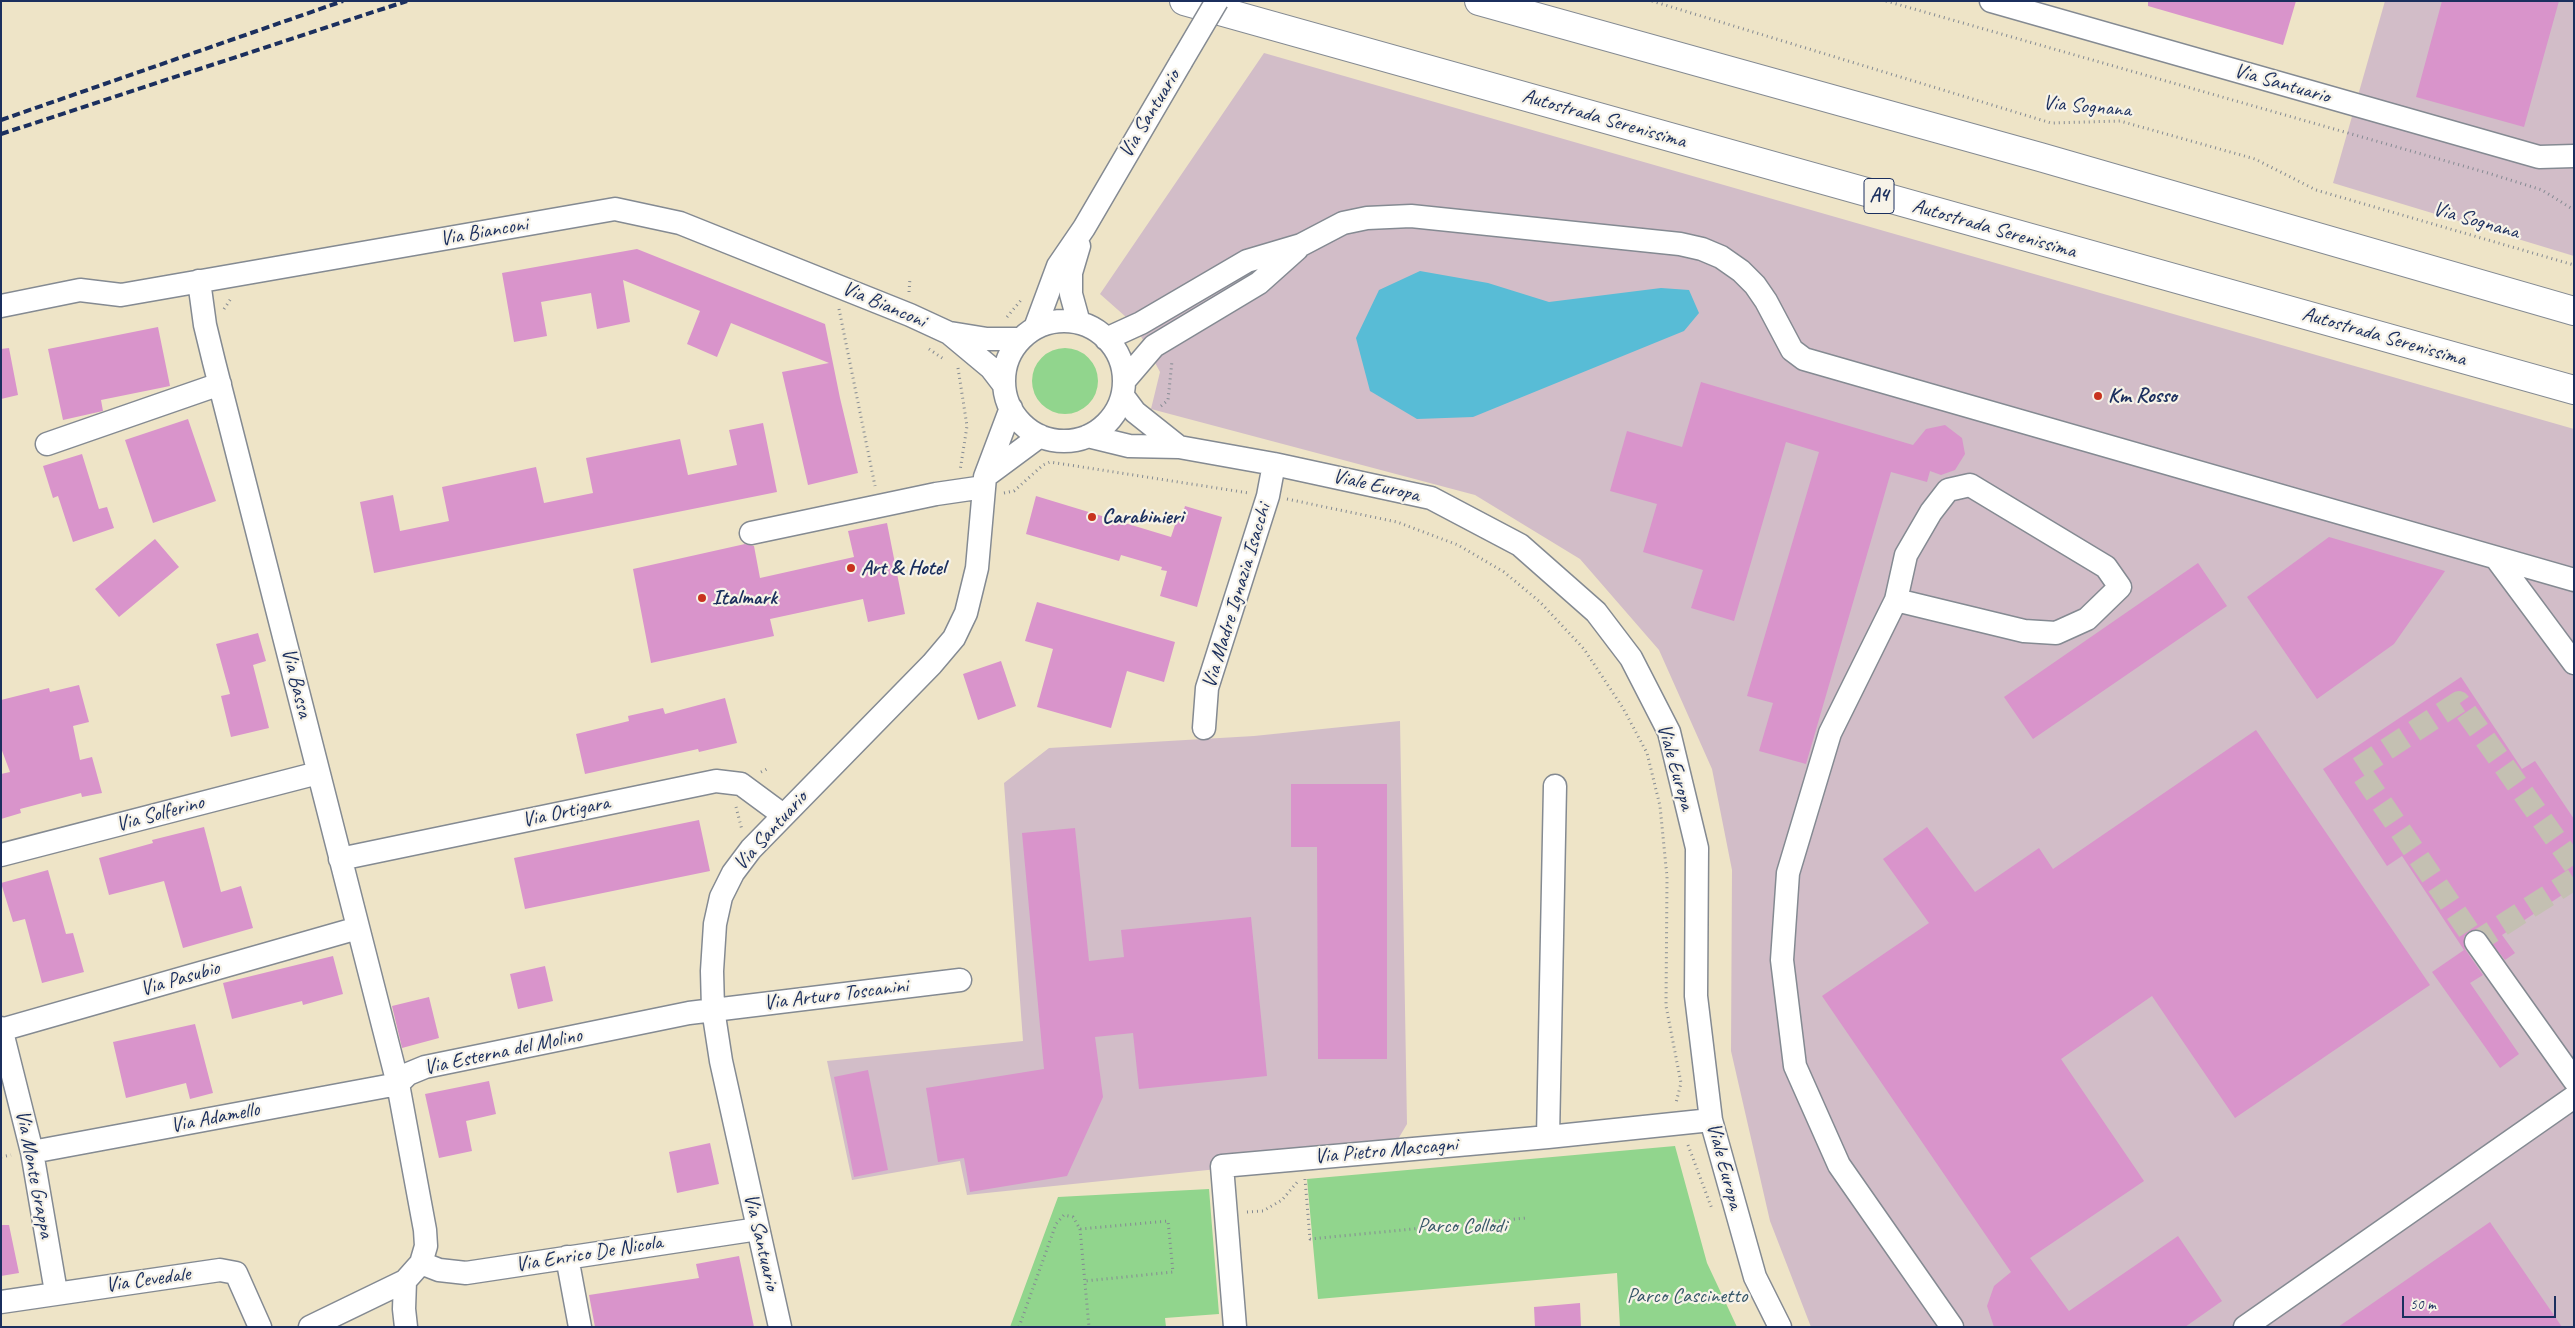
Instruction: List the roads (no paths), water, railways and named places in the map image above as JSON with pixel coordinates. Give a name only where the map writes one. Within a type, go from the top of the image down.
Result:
[{"type":"highway","name":"Autostrada Serenissima","points":[[1184,1],[2574,390]]},
{"type":"highway","points":[[1479,1],[2040,157],[2574,311]]},
{"type":"street","name":"Via Santuario","points":[[1217,1],[1084,228],[1058,266],[1028,334],[1011,353],[1006,368],[1004,385],[1011,408],[1023,424],[1040,436],[1055,440],[1072,440],[1088,436],[1104,426],[1115,412],[1123,388],[1154,346],[1259,283],[1301,245]]},
{"type":"street","name":"Via Santuario","points":[[1991,1],[2539,157],[2574,156]]},
{"type":"street","name":"Via Bianconi","points":[[1,306],[80,290],[122,295],[615,209],[680,223],[910,315],[949,333],[991,368],[1004,385]]},
{"type":"street","points":[[1106,339],[1141,323],[1247,261],[1301,245],[1343,224],[1392,215],[1680,244],[1702,249],[1721,257],[1755,285],[1766,301],[1792,350],[1804,359],[2574,580]]},
{"type":"street","name":"Via Santuario","points":[[1079,323],[1071,294],[1071,273],[1084,228]]},
{"type":"street","name":"Via Bassa","points":[[199,281],[205,325],[398,1084]]},
{"type":"street","points":[[1028,334],[1049,323],[1064,321],[1079,323],[1094,329],[1116,351],[1122,365],[1123,388]]},
{"type":"street","name":"Via Bianconi","points":[[949,333],[987,339],[1028,334]]},
{"type":"street","points":[[47,444],[220,384]]},
{"type":"street","name":"Viale Europa","points":[[1123,388],[1135,412],[1179,447]]},
{"type":"street","name":"Via Santuario","points":[[780,1327],[721,1061],[713,1009],[712,971],[715,924],[721,897],[746,855],[932,664],[954,638],[966,613],[977,568],[984,482],[1011,408]]},
{"type":"street","points":[[751,533],[958,477],[984,482],[1040,436]]},
{"type":"street","name":"Viale Europa","points":[[1088,436],[1129,446],[1179,447],[1274,464],[1431,498],[1520,544],[1596,612],[1631,658],[1669,732],[1697,848],[1696,996],[1711,1120],[1755,1277],[1780,1327]]},
{"type":"street","name":"Via Madre Ignazia Isacchi","points":[[1204,728],[1207,688],[1268,496],[1274,464]]},
{"type":"street","points":[[1896,600],[2024,631],[2056,632],[2087,619],[2120,587],[2106,566],[1970,484],[1948,490],[1930,512],[1906,555],[1896,600],[1830,732],[1788,873],[1782,960],[1795,1066],[1839,1165],[1952,1327]]},
{"type":"street","points":[[2496,558],[2574,664]]},
{"type":"street","name":"Via Solferino","points":[[1,855],[316,762]]},
{"type":"street","name":"Via Ortigara","points":[[340,859],[716,781],[741,784],[783,815]]},
{"type":"street","points":[[1548,1137],[1555,786]]},
{"type":"street","name":"Via Pasubio","points":[[1,1029],[358,928]]},
{"type":"street","points":[[2476,942],[2574,1080]]},
{"type":"street","name":"Via Arturo Toscanini","points":[[713,1009],[960,980]]},
{"type":"street","name":"Via Esterna del Molino","points":[[421,1263],[426,1246],[425,1230],[398,1084],[408,1074],[425,1067],[713,1009]]},
{"type":"street","name":"Via Monte Grappa","points":[[1,1029],[32,1152],[56,1292]]},
{"type":"street","name":"Via Adamello","points":[[32,1152],[398,1084]]},
{"type":"street","points":[[2245,1327],[2574,1097]]},
{"type":"street","name":"Via Pietro Mascagni","points":[[1235,1327],[1222,1166],[1548,1137],[1711,1120]]},
{"type":"street","name":"Via Enrico De Nicola","points":[[421,1263],[439,1270],[466,1273],[758,1229]]},
{"type":"street","points":[[567,1257],[580,1327]]},
{"type":"street","points":[[310,1327],[404,1281],[421,1263]]},
{"type":"street","name":"Via Cevedale","points":[[1,1302],[56,1292],[220,1270],[236,1273],[260,1327]]},
{"type":"street","points":[[404,1281],[406,1327]]},
{"type":"water","points":[[1420,271],[1488,283],[1549,302],[1661,288],[1689,290],[1699,313],[1684,331],[1473,417],[1417,419],[1370,391],[1356,338],[1379,290]]},
{"type":"tunnel","points":[[2574,865],[2459,702],[2358,768],[2476,942],[2574,879]]},
{"type":"railway","points":[[1,120],[343,1]]},
{"type":"railway","points":[[1,134],[407,1]]},
{"type":"place","name":"Km Rosso","points":[[2098,396]]},
{"type":"place","name":"Carabinieri","points":[[1092,517]]},
{"type":"place","name":"Art & Hotel","points":[[851,568]]},
{"type":"place","name":"Italmark","points":[[702,598]]},
{"type":"park label","name":"Parco Collodi","points":[[1462,1226]]},
{"type":"park label","name":"Parco Cascinetto","points":[[1687,1296]]}]
